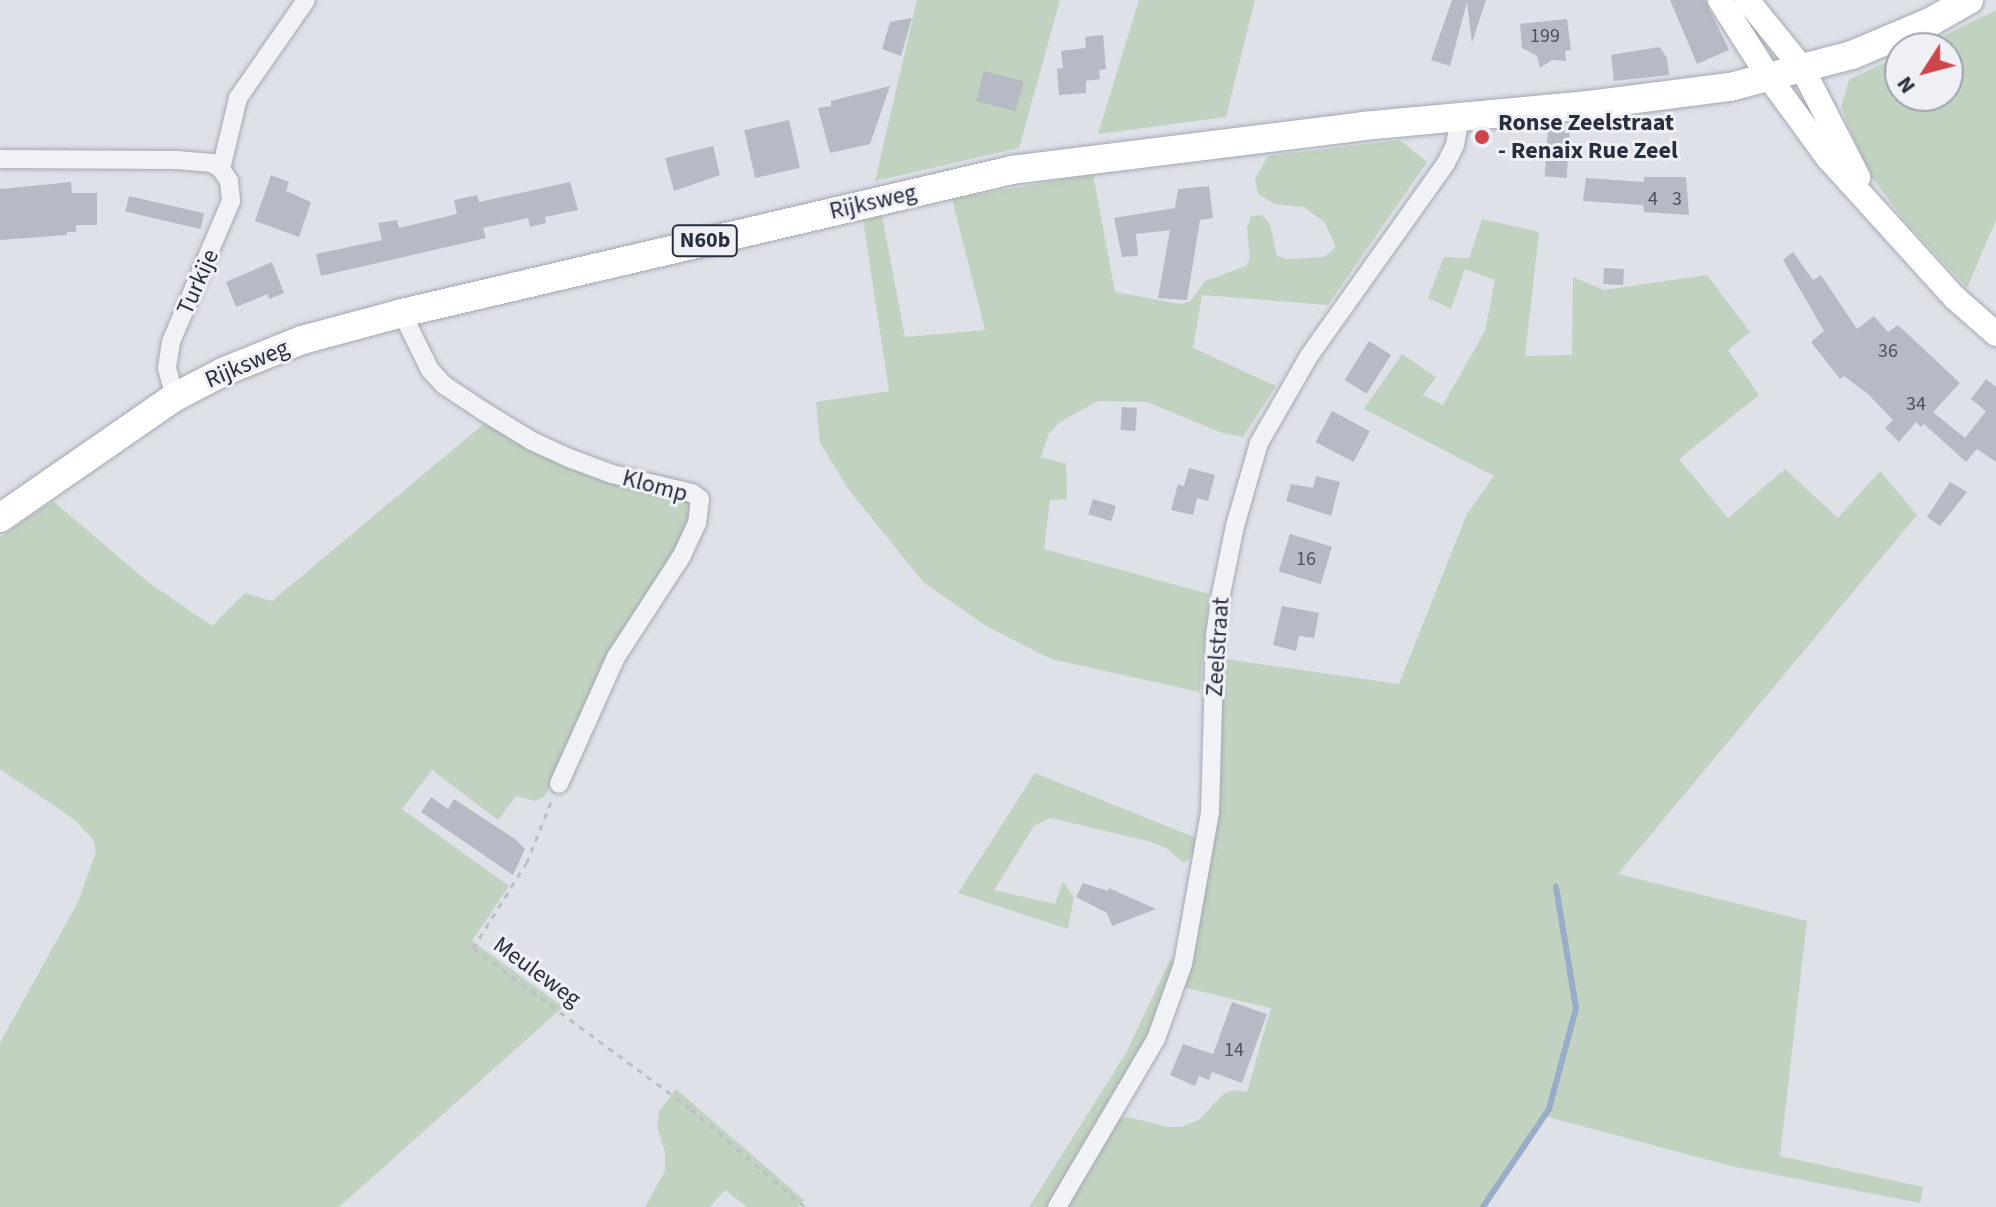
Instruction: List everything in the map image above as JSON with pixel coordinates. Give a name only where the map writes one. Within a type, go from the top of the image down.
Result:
[{"type":"main road","points":[[1720,0],[1768,76],[1828,158],[1955,298],[1996,334]]},
{"type":"main road","points":[[1747,0],[1802,68],[1879,214]]},
{"type":"main road","name":"N60b","points":[[1802,68],[1852,55],[1930,22],[1969,0]]},
{"type":"main road","name":"Rijksweg","points":[[0,518],[175,397],[269,352],[402,313],[1012,170],[1730,87],[1802,68]]},
{"type":"street","name":"Turkije","points":[[175,397],[167,368],[171,342],[231,201],[229,181],[221,169],[224,144],[238,98],[306,0]]},
{"type":"street","name":"Zeelstraat","points":[[1057,1207],[1156,1039],[1186,953],[1210,813],[1218,611],[1235,526],[1259,443],[1309,356],[1446,163],[1455,145],[1460,116]]},
{"type":"street","points":[[0,159],[177,160],[212,163],[221,169]]},
{"type":"street","name":"Klomp","points":[[402,313],[430,370],[444,385],[483,411],[532,441],[569,458],[612,474],[692,493],[700,499],[697,523],[681,557],[616,657],[559,784]]},
{"type":"path","name":"Meuleweg","points":[[559,784],[527,862],[473,948],[691,1109],[805,1207]]},
{"type":"green space","points":[[917,0],[1060,0],[1019,148],[875,181]]},
{"type":"green space","points":[[1139,0],[1255,0],[1226,117],[1098,134]]},
{"type":"green space","points":[[1996,10],[1996,220],[1967,288],[1904,220],[1869,173],[1841,108],[1849,79],[1884,63],[1884,112],[1964,112],[1964,32],[1951,32]]},
{"type":"green space","points":[[1400,140],[1427,162],[1328,305],[1202,295],[1193,348],[1276,386],[1243,437],[1222,433],[1147,402],[1098,401],[1060,422],[1049,433],[1041,457],[1066,464],[1067,499],[1050,500],[1044,549],[1209,594],[1200,692],[1051,659],[988,627],[924,583],[849,490],[820,443],[816,402],[889,391],[863,220],[882,216],[905,337],[985,330],[952,199],[1093,174],[1115,292],[1180,304],[1191,301],[1205,281],[1246,266],[1250,259],[1247,229],[1251,216],[1262,215],[1270,224],[1277,256],[1287,259],[1324,257],[1336,247],[1324,222],[1304,207],[1275,204],[1258,194],[1255,179],[1268,156]]},
{"type":"green space","points":[[1482,219],[1539,232],[1525,356],[1572,355],[1573,277],[1604,290],[1707,275],[1750,332],[1728,350],[1759,395],[1679,459],[1728,518],[1785,469],[1838,518],[1880,471],[1917,515],[1618,874],[1807,921],[1780,1156],[1923,1187],[1920,1203],[1731,1166],[1544,1116],[1480,1207],[1062,1207],[1119,1119],[1128,1117],[1168,1127],[1181,1127],[1199,1120],[1222,1095],[1234,1090],[1247,1092],[1271,1008],[1182,987],[1218,741],[1225,659],[1399,684],[1467,514],[1494,476],[1364,409],[1402,354],[1436,377],[1423,395],[1443,405],[1485,331],[1495,280],[1465,269],[1451,309],[1428,298],[1444,257],[1469,258]]},
{"type":"green space","points":[[486,422],[688,499],[693,506],[691,526],[544,797],[535,801],[516,796],[498,820],[432,770],[402,809],[509,886],[472,941],[563,1007],[339,1207],[0,1207],[0,1043],[78,902],[96,852],[94,841],[75,820],[0,769],[0,537],[53,501],[148,582],[212,626],[245,593],[272,601]]},
{"type":"green space","points":[[1035,773],[1196,838],[1192,856],[1184,863],[1166,848],[1148,841],[1050,818],[1034,826],[994,890],[1055,904],[1063,882],[1074,897],[1068,929],[958,893]]},
{"type":"green space","points":[[1170,960],[1175,962],[1160,1010],[1130,1070],[1048,1207],[1029,1207],[1126,1053]]},
{"type":"green space","points":[[676,1089],[804,1200],[798,1207],[747,1207],[725,1190],[710,1207],[645,1207],[665,1171],[665,1152],[657,1127],[659,1111]]},
{"type":"building","points":[[1452,0],[1486,0],[1472,43],[1467,2],[1450,66],[1431,60]]},
{"type":"building","points":[[1670,0],[1705,0],[1729,50],[1697,64]]},
{"type":"building","points":[[912,18],[901,56],[882,49],[890,22]]},
{"type":"building","points":[[1567,19],[1571,50],[1565,51],[1566,61],[1552,60],[1540,68],[1537,56],[1522,48],[1520,24]]},
{"type":"building","points":[[1103,35],[1106,69],[1099,70],[1100,79],[1086,81],[1086,93],[1059,95],[1057,69],[1063,68],[1061,51],[1086,48],[1085,37]]},
{"type":"building","points":[[1660,47],[1667,58],[1669,75],[1614,81],[1611,55]]},
{"type":"building","points":[[984,71],[1024,82],[1016,112],[976,101]]},
{"type":"building","points":[[890,86],[870,144],[830,153],[818,108],[831,106],[831,101]]},
{"type":"building","points":[[789,120],[800,168],[755,178],[744,130]]},
{"type":"building","points":[[1548,127],[1570,129],[1567,178],[1545,176]]},
{"type":"building","points":[[713,146],[720,175],[674,191],[665,158]]},
{"type":"building","points":[[271,175],[289,182],[286,191],[311,202],[299,237],[255,221]]},
{"type":"building","points":[[1644,177],[1686,177],[1689,215],[1644,212],[1643,205],[1583,201],[1586,178],[1644,182]]},
{"type":"building","points":[[71,182],[72,193],[97,193],[97,225],[76,225],[76,232],[67,232],[67,235],[0,240],[0,189]]},
{"type":"building","points":[[570,182],[578,210],[545,217],[546,223],[530,227],[528,218],[483,228],[486,238],[321,276],[316,254],[382,240],[378,223],[397,220],[399,228],[457,214],[454,200],[477,195],[479,202]]},
{"type":"building","points":[[1209,186],[1213,218],[1200,220],[1187,300],[1158,298],[1170,230],[1136,234],[1138,256],[1122,257],[1114,218],[1175,208],[1178,189]]},
{"type":"building","points":[[129,196],[204,213],[200,229],[125,212]]},
{"type":"building","points":[[1793,252],[1813,280],[1821,275],[1857,329],[1874,316],[1888,332],[1898,325],[1960,383],[1933,412],[1965,438],[1986,411],[1971,399],[1986,379],[1996,387],[1996,462],[1977,449],[1966,462],[1924,424],[1921,427],[1916,422],[1899,442],[1885,428],[1893,420],[1868,394],[1844,376],[1840,379],[1811,342],[1824,331],[1783,260]]},
{"type":"building","points":[[272,262],[284,293],[269,299],[268,294],[236,307],[226,282]]},
{"type":"building","points":[[1604,268],[1624,269],[1623,285],[1603,284]]},
{"type":"building","points":[[1369,341],[1391,355],[1367,394],[1345,380]]},
{"type":"building","points":[[1122,407],[1137,408],[1135,431],[1120,430]]},
{"type":"building","points":[[1332,411],[1370,431],[1354,462],[1316,442]]},
{"type":"building","points":[[1189,468],[1215,475],[1208,501],[1197,498],[1193,515],[1171,510],[1178,484],[1184,486]]},
{"type":"building","points":[[1316,476],[1340,482],[1331,516],[1286,501],[1291,484],[1313,488]]},
{"type":"building","points":[[1950,482],[1967,492],[1940,526],[1927,517]]},
{"type":"building","points":[[1093,499],[1116,506],[1111,521],[1088,514]]},
{"type":"building","points":[[1290,534],[1332,547],[1321,584],[1279,571]]},
{"type":"building","points":[[1282,606],[1319,613],[1314,638],[1299,636],[1296,651],[1273,645]]},
{"type":"building","points":[[431,797],[448,809],[454,799],[515,839],[525,849],[513,875],[421,812]]},
{"type":"building","points":[[1083,883],[1108,891],[1109,888],[1156,909],[1112,926],[1107,913],[1076,897]]},
{"type":"building","points":[[1232,1002],[1267,1014],[1242,1083],[1212,1072],[1209,1080],[1199,1076],[1195,1086],[1170,1075],[1183,1044],[1213,1054]]},
{"type":"waterway","points":[[1483,1207],[1549,1109],[1576,1008],[1556,887]]},
{"type":"place","name":"Ronse Zeelstraat - Renaix Rue Zeel","points":[[1482,137]]}]
